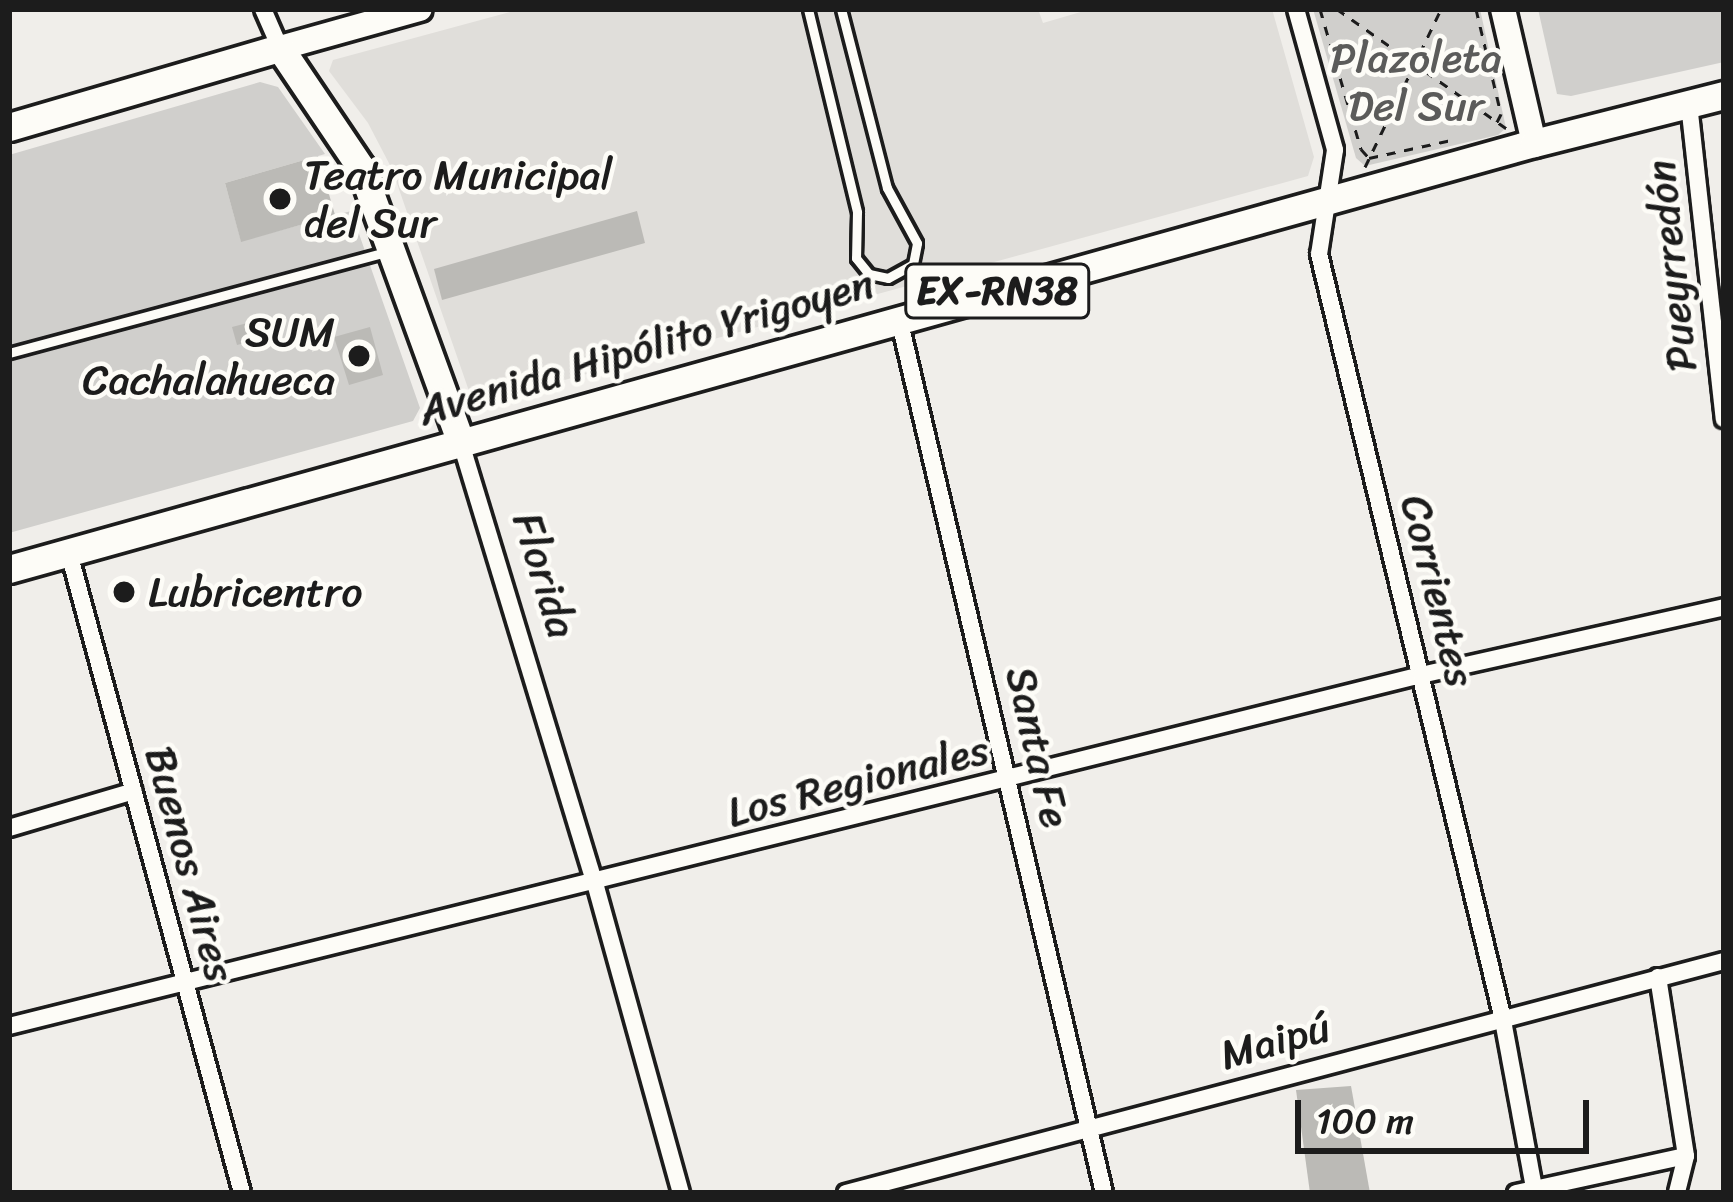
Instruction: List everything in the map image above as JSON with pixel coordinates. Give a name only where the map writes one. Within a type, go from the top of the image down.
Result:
[{"type":"main road","points":[[9,127],[280,48]]},
{"type":"main road","name":"Florida","points":[[280,48],[345,137],[394,250],[460,440]]},
{"type":"main road","name":"Avenida Hipólito Yrigoyen","points":[[9,569],[1534,143],[1724,95]]},
{"type":"street","name":"Florida","points":[[263,9],[280,48]]},
{"type":"street","points":[[280,48],[420,9]]},
{"type":"street","name":"Corrientes","points":[[1296,9],[1335,150],[1318,254],[1502,1015],[1528,1191]]},
{"type":"street","points":[[1503,9],[1534,143]]},
{"type":"street","name":"Pueyrredón","points":[[1689,104],[1724,419]]},
{"type":"street","name":"Santa Fe","points":[[899,319],[1104,1193]]},
{"type":"street","name":"Florida","points":[[460,440],[595,883],[681,1193]]},
{"type":"street","name":"Buenos Aires","points":[[69,553],[242,1193]]},
{"type":"street","name":"Los Regionales","points":[[9,1026],[1421,675],[1724,608]]},
{"type":"street","points":[[9,828],[134,791]]},
{"type":"street","name":"Maipú","points":[[846,1193],[1502,1015],[1724,961]]},
{"type":"street","points":[[1658,977],[1686,1156],[1678,1193]]},
{"type":"street","points":[[1528,1191],[1686,1156]]},
{"type":"lane","points":[[808,9],[857,212],[856,258],[869,274],[888,278],[913,264],[917,243],[887,188],[841,9]]},
{"type":"lane","points":[[9,353],[394,250]]},
{"type":"path","points":[[1319,9],[1361,149],[1369,158]]},
{"type":"path","points":[[1336,9],[1415,67],[1534,143]]},
{"type":"path","points":[[1328,200],[1369,158],[1441,9]]},
{"type":"path","points":[[1476,9],[1499,123]]},
{"type":"path","points":[[1493,129],[1499,123]]},
{"type":"path","points":[[1369,158],[1471,135]]},
{"type":"shaded area","points":[[521,9],[1038,9],[1043,23],[1091,9],[1272,9],[1314,157],[1308,176],[484,402],[470,394],[392,169],[368,123],[329,71],[333,60]]},
{"type":"green space","name":"Plazoleta Del Sur","points":[[1313,9],[1480,9],[1506,128],[1498,135],[1365,166],[1356,158]]},
{"type":"green space","points":[[1538,9],[1724,9],[1724,62],[1571,96],[1557,94]]},
{"type":"green space","points":[[260,82],[278,87],[325,154],[225,183],[241,241],[351,211],[420,408],[413,421],[9,533],[9,155]]},
{"type":"building","name":"Teatro Municipal del Sur","points":[[318,156],[335,215],[241,242],[225,183]]},
{"type":"building","points":[[637,211],[645,243],[442,300],[434,269]]},
{"type":"building","points":[[266,318],[271,336],[237,345],[232,327]]},
{"type":"building","name":"SUM Cachalahueca","points":[[370,327],[383,375],[349,385],[334,337]]},
{"type":"building","points":[[1351,1086],[1370,1193],[1310,1193],[1296,1090]]},
{"type":"place","name":"Teatro Municipal del Sur","points":[[280,199]]},
{"type":"place","name":"SUM Cachalahueca","points":[[359,356]]},
{"type":"place","name":"Lubricentro","points":[[124,592]]}]
